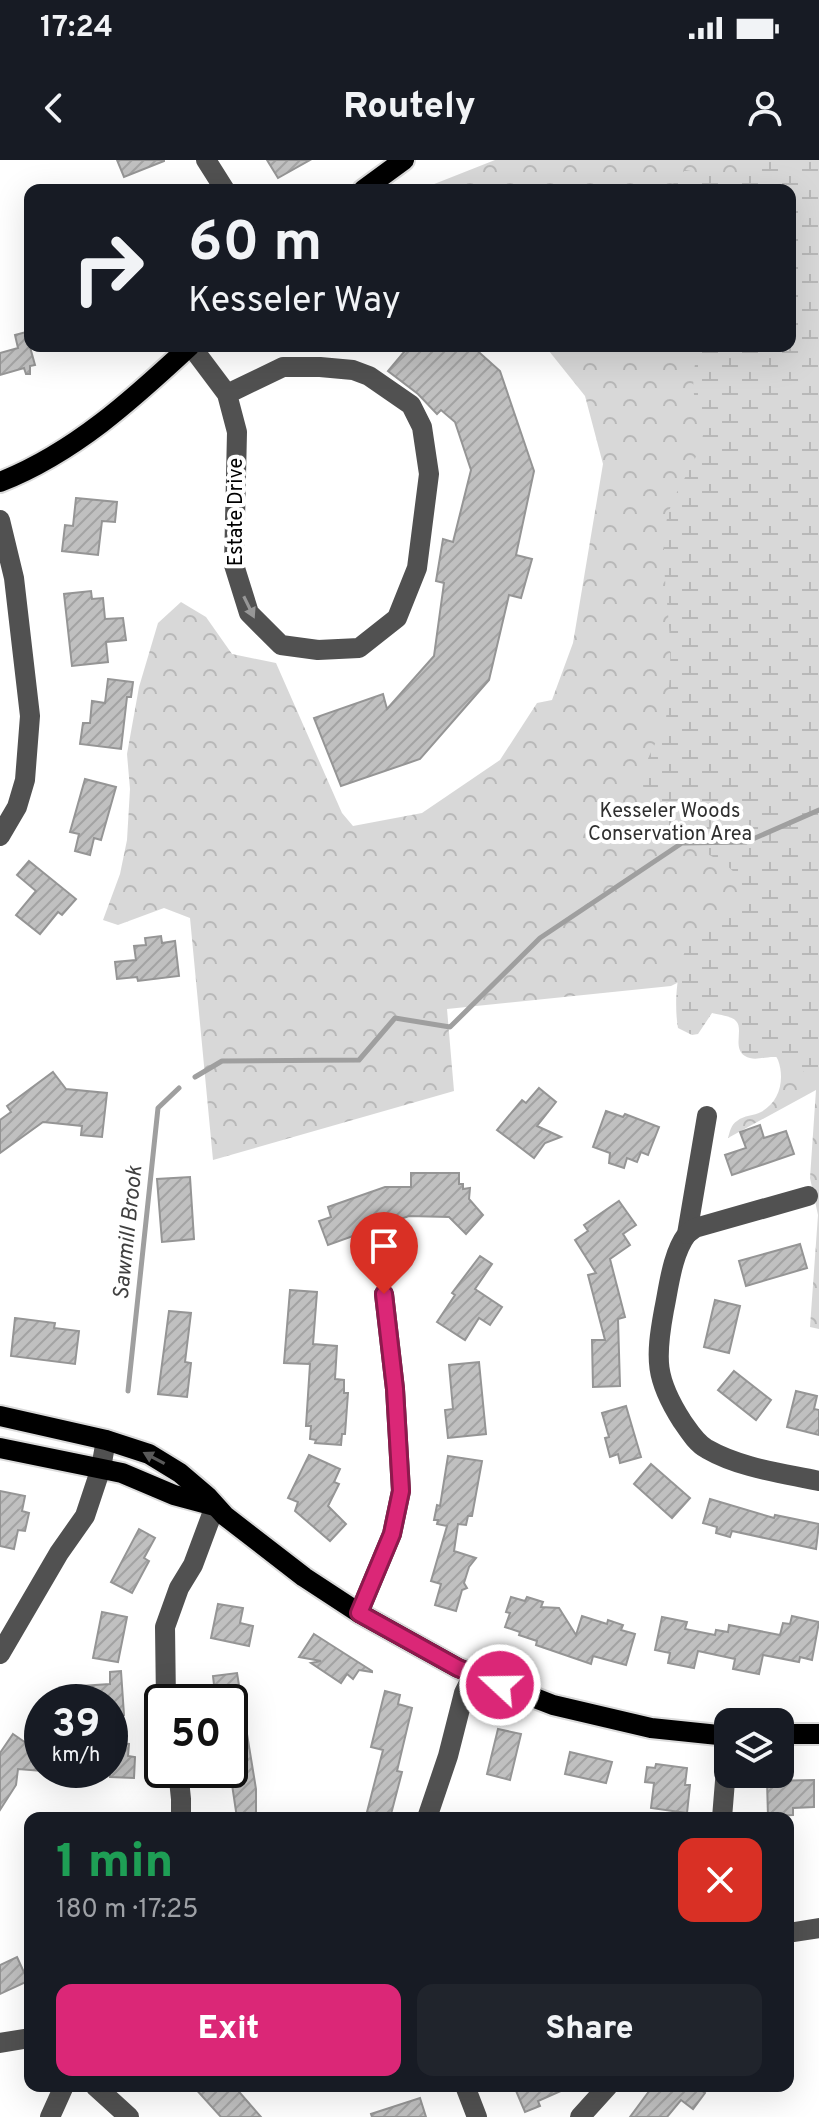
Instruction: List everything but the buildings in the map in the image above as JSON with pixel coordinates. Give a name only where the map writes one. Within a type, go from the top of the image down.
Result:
[{"type":"main road","points":[[371,184],[404,160]]},
{"type":"main road","points":[[0,482],[49,459],[92,430],[134,398],[184,352]]},
{"type":"main road","points":[[0,1416],[106,1440],[149,1454],[180,1473],[248,1534],[304,1577],[359,1613],[473,1675],[567,1708],[651,1728],[714,1735]]},
{"type":"main road","points":[[0,1448],[122,1473],[174,1495],[215,1506]]},
{"type":"main road","points":[[794,1734],[819,1734]]},
{"type":"street","points":[[206,160],[221,184]]},
{"type":"street","name":"Estate Drive","points":[[195,352],[227,394],[237,432],[234,565],[249,613],[281,645],[318,650],[359,648],[397,618],[417,568],[429,474],[422,427],[411,405],[369,376],[353,370],[320,367],[283,367],[227,394]]},
{"type":"street","points":[[0,520],[14,578],[30,716],[25,780],[17,807],[0,836]]},
{"type":"street","points":[[687,1234],[707,1116]]},
{"type":"street","points":[[808,1196],[695,1228],[687,1234],[681,1241],[672,1271],[657,1349],[660,1376],[671,1404],[690,1433],[704,1447],[728,1459],[819,1481]]},
{"type":"street","points":[[359,1613],[392,1534],[401,1491],[395,1389],[384,1294]]},
{"type":"street","points":[[0,1654],[59,1553],[85,1516],[101,1468],[106,1440]]},
{"type":"street","points":[[166,1684],[165,1627],[215,1506]]},
{"type":"street","points":[[429,1812],[448,1756],[464,1693],[473,1675]]},
{"type":"street","points":[[179,1788],[181,1812]]},
{"type":"street","points":[[722,1812],[724,1788]]},
{"type":"street","points":[[794,1932],[819,1928]]},
{"type":"street","points":[[0,2043],[24,2039]]},
{"type":"street","points":[[50,2117],[61,2092]]},
{"type":"street","points":[[102,2092],[129,2117]]},
{"type":"street","points":[[467,2092],[477,2117]]},
{"type":"street","points":[[580,2117],[603,2092]]},
{"type":"green space","name":"Kesseler Woods Conservation Area","points":[[495,160],[819,160],[819,1329],[810,1327],[818,1215],[810,1178],[816,1090],[728,1138],[735,1123],[761,1112],[773,1102],[781,1075],[778,1060],[725,959],[671,986],[447,1009],[454,1091],[213,1160],[190,918],[164,908],[118,925],[103,920],[120,874],[127,840],[130,789],[127,754],[139,687],[158,623],[181,602],[206,617],[232,654],[276,663],[342,813],[353,826],[422,813],[500,760],[537,703],[552,700],[573,643],[603,464],[585,396],[550,352],[796,352],[796,184],[434,184]]},
{"type":"green space","name":"Kesseler Woods Conservation Area","points":[[757,160],[819,160],[819,1084],[782,1058],[752,1059],[741,1053],[738,1024],[732,1018],[712,1013],[698,1034],[692,1035],[678,1028],[678,977],[685,950],[702,924],[736,907],[742,894],[740,881],[733,871],[709,854],[667,833],[658,824],[648,804],[643,780],[644,770],[665,721],[670,678],[664,569],[666,524],[703,435],[693,386],[697,352],[796,352],[796,184],[673,184],[685,170],[736,179],[749,171]]},
{"type":"waterway","name":"Sawmill Brook","points":[[195,1077],[222,1061],[359,1060],[395,1018],[450,1027],[540,938],[682,843],[746,842],[819,810]]},
{"type":"waterway","name":"Sawmill Brook","points":[[128,1391],[158,1108],[179,1088]]},
{"type":"route","points":[[384,1294],[395,1389],[401,1491],[392,1534],[359,1613],[458,1668],[500,1685]]}]
